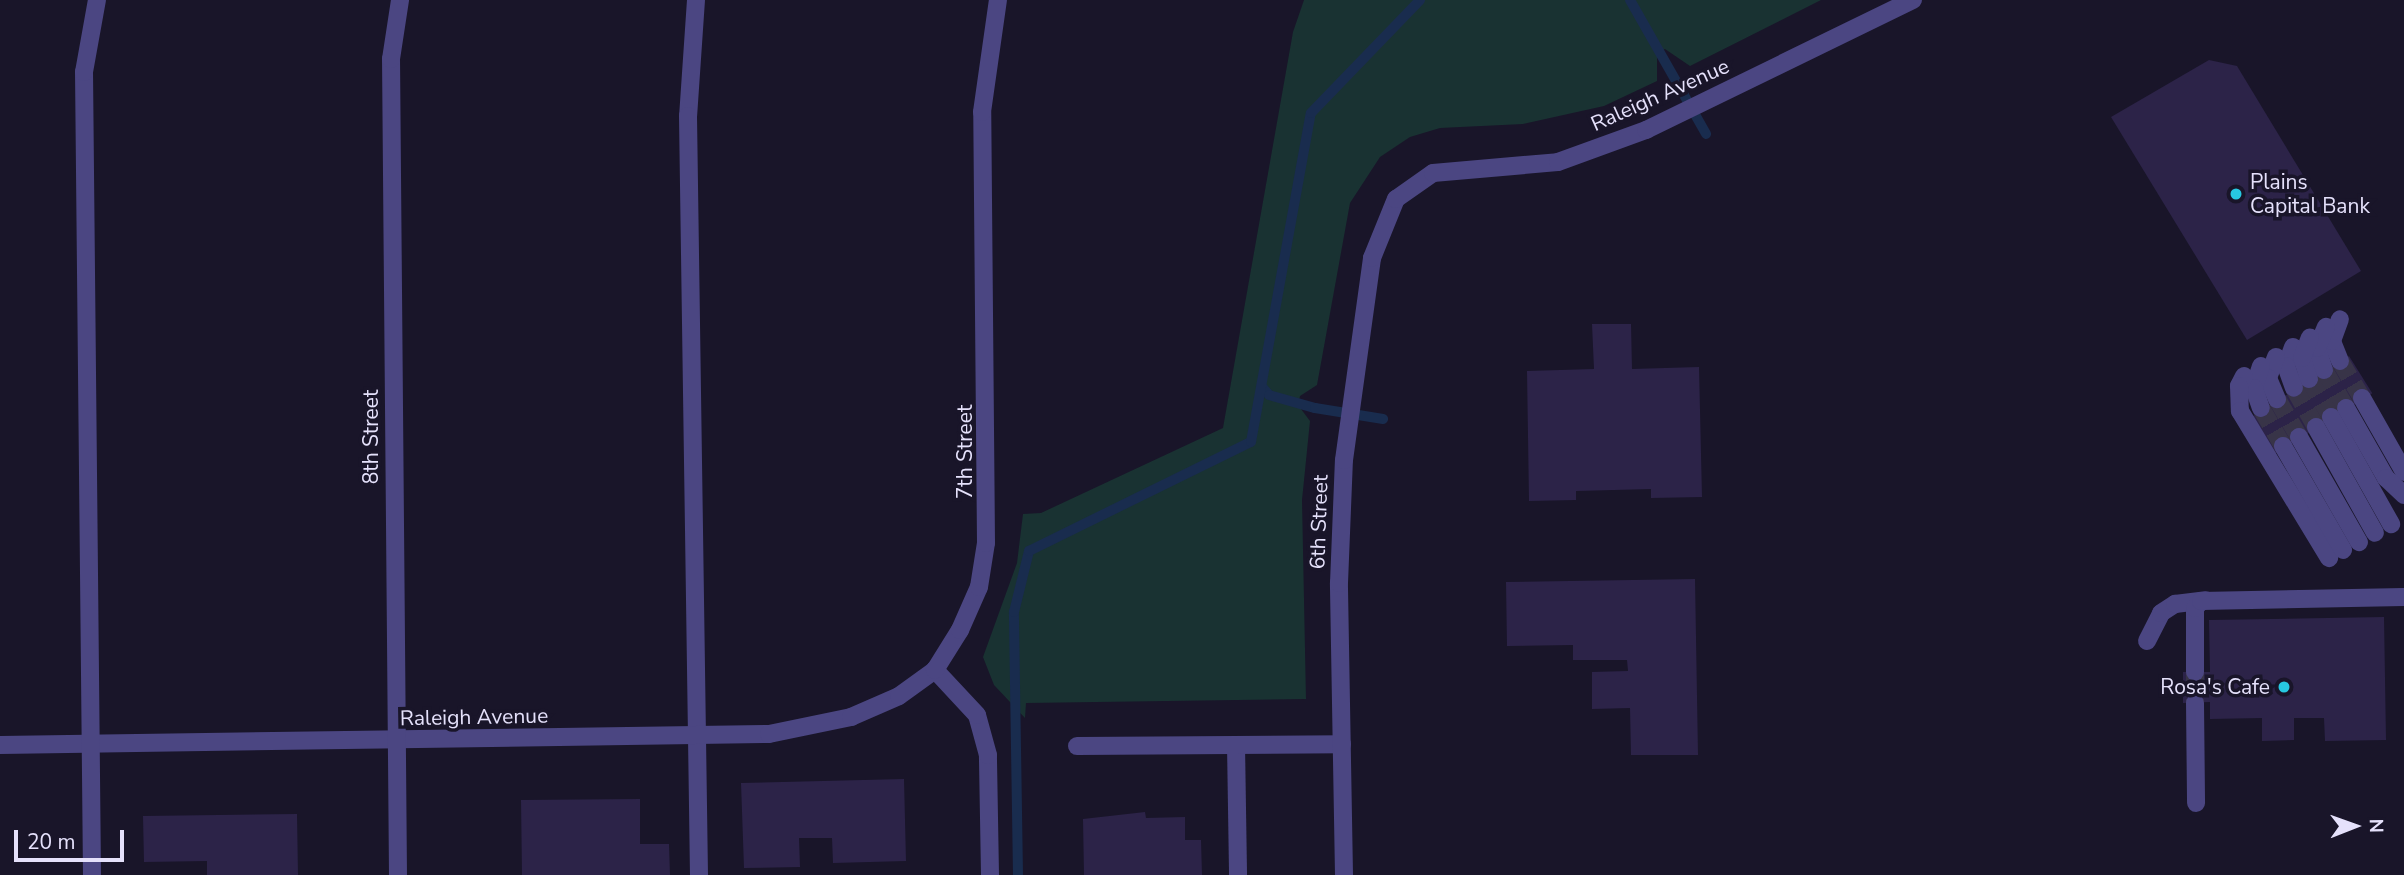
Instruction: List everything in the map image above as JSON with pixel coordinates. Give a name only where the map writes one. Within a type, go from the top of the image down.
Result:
[{"type":"street","points":[[92,875],[88,744],[84,72],[97,0]]},
{"type":"street","name":"8th Street","points":[[398,875],[391,59],[400,0]]},
{"type":"street","points":[[696,0],[688,117],[699,875]]},
{"type":"street","name":"7th Street","points":[[935,670],[960,630],[979,587],[986,544],[982,112],[998,0]]},
{"type":"street","name":"Raleigh Avenue","points":[[1415,186],[1433,173],[1558,162],[1646,130],[1913,0]]},
{"type":"street","name":"6th Street","points":[[1344,875],[1340,519],[1350,405],[1372,258],[1396,199],[1415,186]]},
{"type":"street","points":[[2317,375],[2317,348],[2333,323]]},
{"type":"street","points":[[2310,337],[2302,358],[2317,375]]},
{"type":"street","points":[[2293,348],[2286,366],[2317,375]]},
{"type":"street","points":[[2268,362],[2254,388],[2269,404]]},
{"type":"street","points":[[2244,376],[2239,386],[2240,411],[2344,550],[2291,442]]},
{"type":"street","points":[[2339,413],[2404,472]]},
{"type":"street","points":[[2339,413],[2386,478],[2404,495]]},
{"type":"street","points":[[2339,413],[2383,529]]},
{"type":"street","points":[[2147,641],[2161,613],[2175,604],[2206,600],[2404,597]]},
{"type":"street","points":[[2195,672],[2196,608],[2206,600]]},
{"type":"street","points":[[935,670],[977,715],[988,755],[990,875]]},
{"type":"street","name":"Raleigh Avenue","points":[[0,745],[769,734],[851,717],[899,696],[935,670]]},
{"type":"street","points":[[2195,703],[2196,803]]},
{"type":"street","points":[[1077,746],[1342,744]]},
{"type":"street","points":[[1236,745],[1237,875]]},
{"type":"green space","points":[[1304,0],[1821,0],[1690,66],[1665,49],[1657,53],[1657,81],[1604,106],[1523,124],[1440,128],[1410,137],[1380,157],[1350,203],[1317,385],[1300,396],[1298,405],[1310,421],[1302,500],[1306,699],[1026,703],[1025,718],[994,685],[983,657],[1017,563],[1023,514],[1041,513],[1223,428],[1293,32]]},
{"type":"building","name":"Plains Capital Bank","points":[[2209,60],[2237,66],[2361,271],[2247,340],[2111,117]]},
{"type":"building","points":[[1592,324],[1631,324],[1632,369],[1699,367],[1702,497],[1651,498],[1651,489],[1576,491],[1576,500],[1529,501],[1527,371],[1594,369]]},
{"type":"building","points":[[2349,356],[2372,393],[2275,454],[2251,417]]},
{"type":"building","points":[[1695,579],[1698,755],[1631,755],[1630,708],[1592,709],[1592,672],[1628,671],[1627,660],[1573,660],[1573,645],[1507,646],[1506,582]]},
{"type":"building","name":"Rosa's Cafe","points":[[2384,617],[2386,740],[2325,741],[2324,718],[2294,718],[2294,740],[2262,741],[2262,718],[2210,719],[2210,702],[2183,703],[2183,672],[2210,672],[2209,620]]},
{"type":"building","points":[[904,779],[906,861],[833,863],[832,838],[799,838],[800,867],[744,868],[741,783]]},
{"type":"building","points":[[640,799],[640,844],[669,844],[670,875],[522,875],[521,800]]},
{"type":"building","points":[[1145,812],[1146,818],[1185,817],[1185,840],[1201,840],[1202,875],[1084,875],[1083,819]]},
{"type":"building","points":[[297,814],[298,875],[207,875],[207,861],[144,862],[143,816]]},
{"type":"waterway","points":[[1018,875],[1014,612],[1029,551],[1251,442],[1311,113],[1420,0]]},
{"type":"waterway","points":[[1630,0],[1706,134]]},
{"type":"waterway","points":[[1263,388],[1269,395],[1315,408],[1383,419]]},
{"type":"tunnel","points":[[2340,361],[2362,398]]},
{"type":"tunnel","points":[[2324,370],[2346,408]]},
{"type":"tunnel","points":[[2309,379],[2331,417]]},
{"type":"tunnel","points":[[2294,388],[2316,427]]},
{"type":"tunnel","points":[[2277,399],[2299,437]]},
{"type":"tunnel","points":[[2261,408],[2283,446]]},
{"type":"tunnel","points":[[2195,672],[2195,703]]},
{"type":"place","name":"Plains Capital Bank","points":[[2236,194]]},
{"type":"place","name":"Rosa's Cafe","points":[[2284,687]]}]
